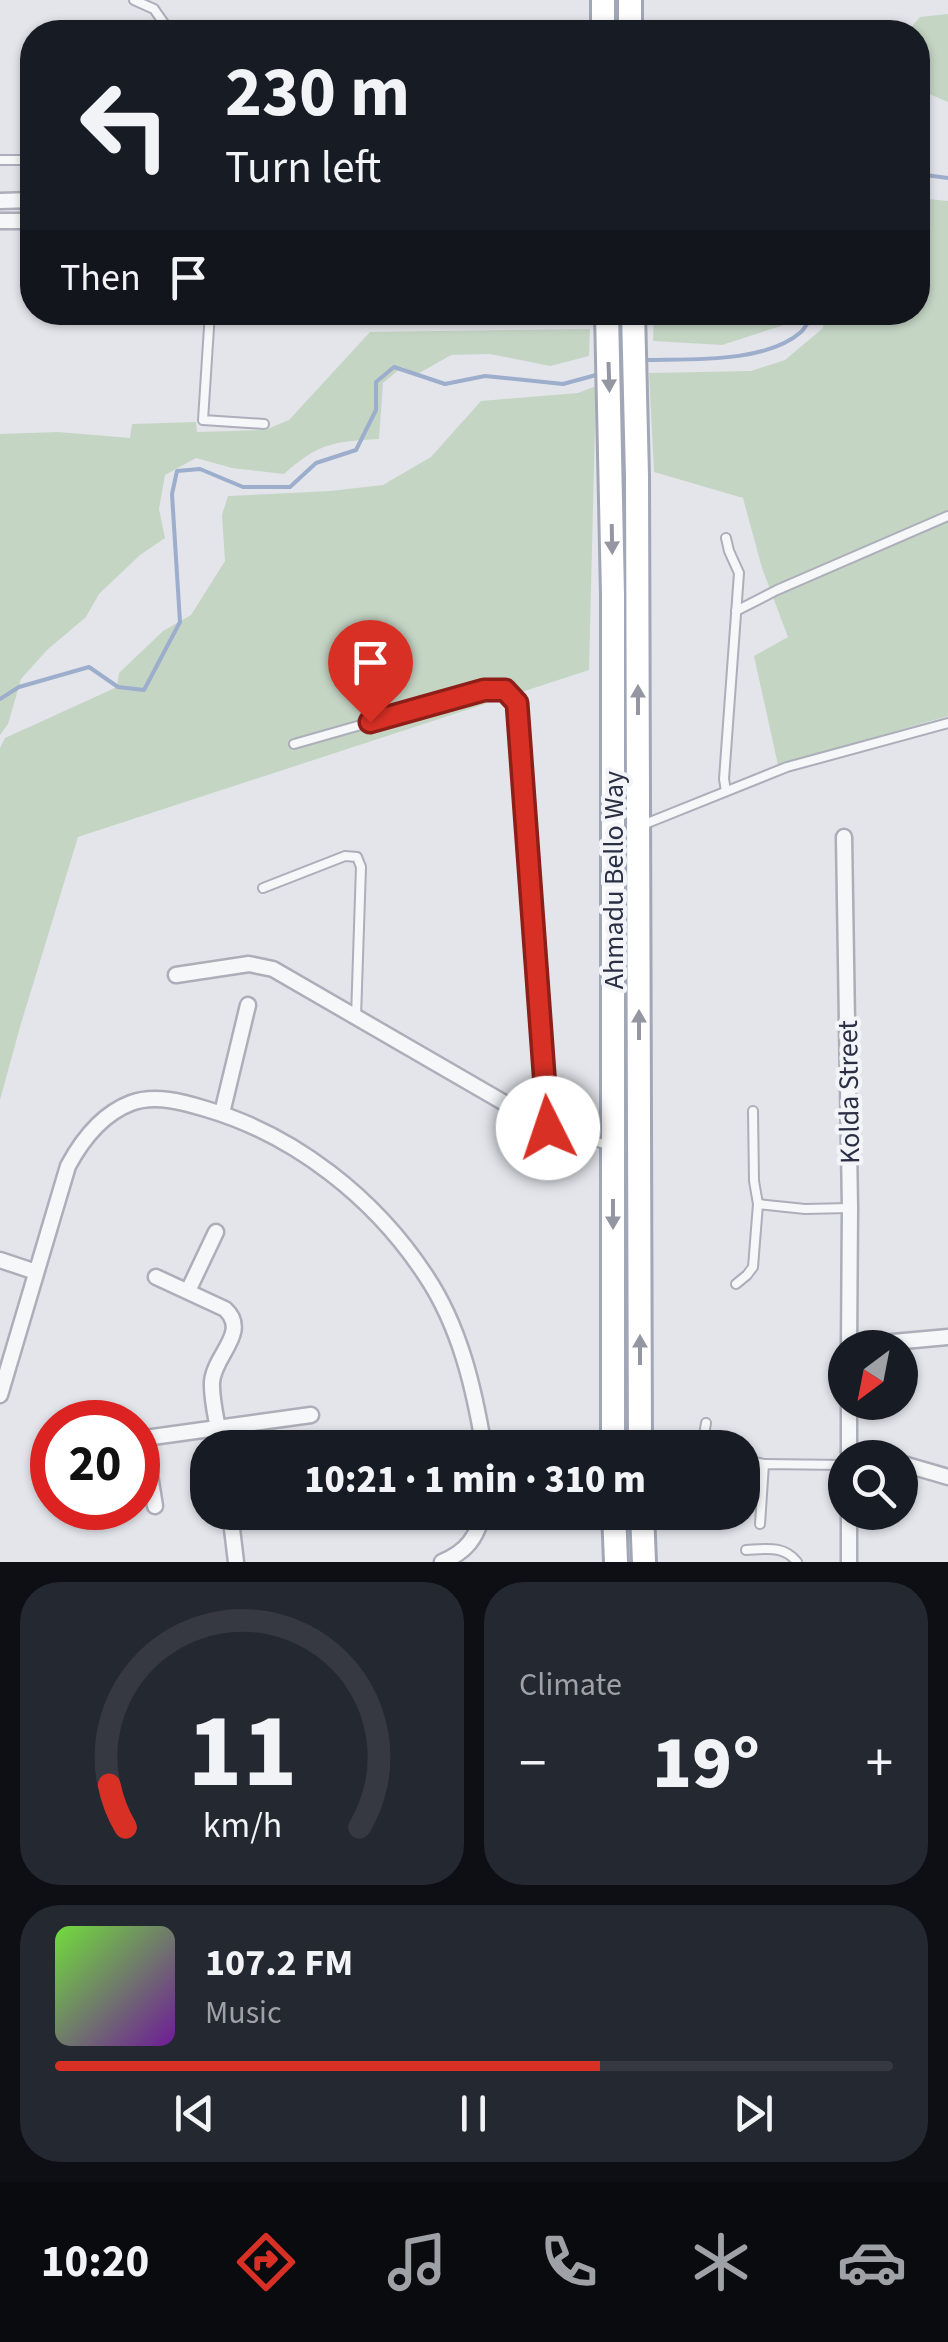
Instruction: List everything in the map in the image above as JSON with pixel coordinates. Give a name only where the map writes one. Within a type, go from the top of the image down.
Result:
[{"type":"main road","name":"Ahmadu Bello Way","points":[[607,325],[614,743],[613,1430]]},
{"type":"main road","name":"Ahmadu Bello Way","points":[[633,325],[640,1430]]},
{"type":"main road","points":[[615,1530],[616,1562]]},
{"type":"main road","points":[[643,1530],[644,1562]]},
{"type":"street","name":"Kolda Street","points":[[844,837],[849,1330]]},
{"type":"street","points":[[176,976],[249,964],[273,969],[534,1120]]},
{"type":"street","points":[[222,1113],[248,1005]]},
{"type":"street","points":[[0,1395],[68,1166],[79,1146],[111,1114],[132,1102],[159,1099],[222,1113],[291,1146],[371,1208],[426,1277],[446,1312],[476,1398],[481,1430]]},
{"type":"street","points":[[188,1291],[216,1232]]},
{"type":"street","points":[[0,1260],[36,1272]]},
{"type":"street","points":[[156,1277],[225,1309],[234,1318],[236,1327],[212,1383],[219,1428]]},
{"type":"street","points":[[918,1340],[948,1337]]},
{"type":"street","points":[[160,1436],[311,1415]]},
{"type":"street","points":[[918,1468],[948,1477]]},
{"type":"street","points":[[232,1530],[236,1562]]},
{"type":"street","points":[[442,1562],[458,1555],[471,1542],[476,1530]]},
{"type":"street","points":[[849,1530],[849,1562]]},
{"type":"lane","points":[[134,0],[154,9],[162,20]]},
{"type":"lane","points":[[209,325],[204,420],[264,424]]},
{"type":"lane","points":[[736,611],[948,516]]},
{"type":"lane","points":[[726,538],[739,573],[726,791]]},
{"type":"lane","points":[[294,744],[484,690],[505,690],[517,703],[548,1128]]},
{"type":"lane","points":[[638,826],[787,767],[948,723]]},
{"type":"lane","points":[[264,888],[345,856],[357,857],[361,867],[356,1018]]},
{"type":"lane","points":[[736,1284],[753,1267],[758,1204],[753,1111]]},
{"type":"lane","points":[[534,1120],[548,1128],[612,1146]]},
{"type":"lane","points":[[758,1204],[850,1208]]},
{"type":"lane","points":[[705,1430],[706,1423]]},
{"type":"lane","points":[[760,1463],[828,1459]]},
{"type":"lane","points":[[760,1524],[764,1464]]},
{"type":"lane","points":[[746,1550],[776,1548],[788,1552],[797,1562]]},
{"type":"green space","points":[[948,14],[948,102],[930,94],[930,20],[917,20]]},
{"type":"green space","points":[[930,199],[948,201],[948,716],[778,765],[754,656],[788,637],[762,568],[743,498],[654,472],[649,373],[751,371],[785,360],[823,328],[930,325]]},
{"type":"green space","points":[[654,325],[784,325],[722,345],[653,341]]},
{"type":"green space","points":[[590,329],[589,356],[550,366],[490,354],[451,355],[416,375],[402,367],[383,383],[379,439],[328,446],[308,455],[284,474],[232,468],[196,458],[165,475],[159,509],[165,538],[140,555],[99,594],[86,617],[47,650],[21,679],[8,724],[0,735],[0,434],[58,432],[130,438],[132,424],[196,422],[197,432],[265,430],[289,420],[370,332]]},
{"type":"green space","points":[[596,386],[589,670],[78,837],[0,1100],[0,748],[5,738],[117,687],[119,673],[163,631],[191,615],[225,561],[222,515],[228,496],[383,485],[431,457],[481,401],[578,393]]},
{"type":"waterway","points":[[930,176],[948,178]]},
{"type":"waterway","points":[[648,360],[749,354],[786,342],[806,325]]},
{"type":"waterway","points":[[0,699],[19,687],[89,667],[118,687],[144,690],[180,622],[172,494],[177,471],[200,469],[243,487],[290,487],[316,463],[356,450],[376,410],[376,382],[394,367],[445,384],[485,376],[563,384],[596,375]]},
{"type":"route","points":[[370,722],[484,690],[505,690],[517,703],[548,1128]]}]
